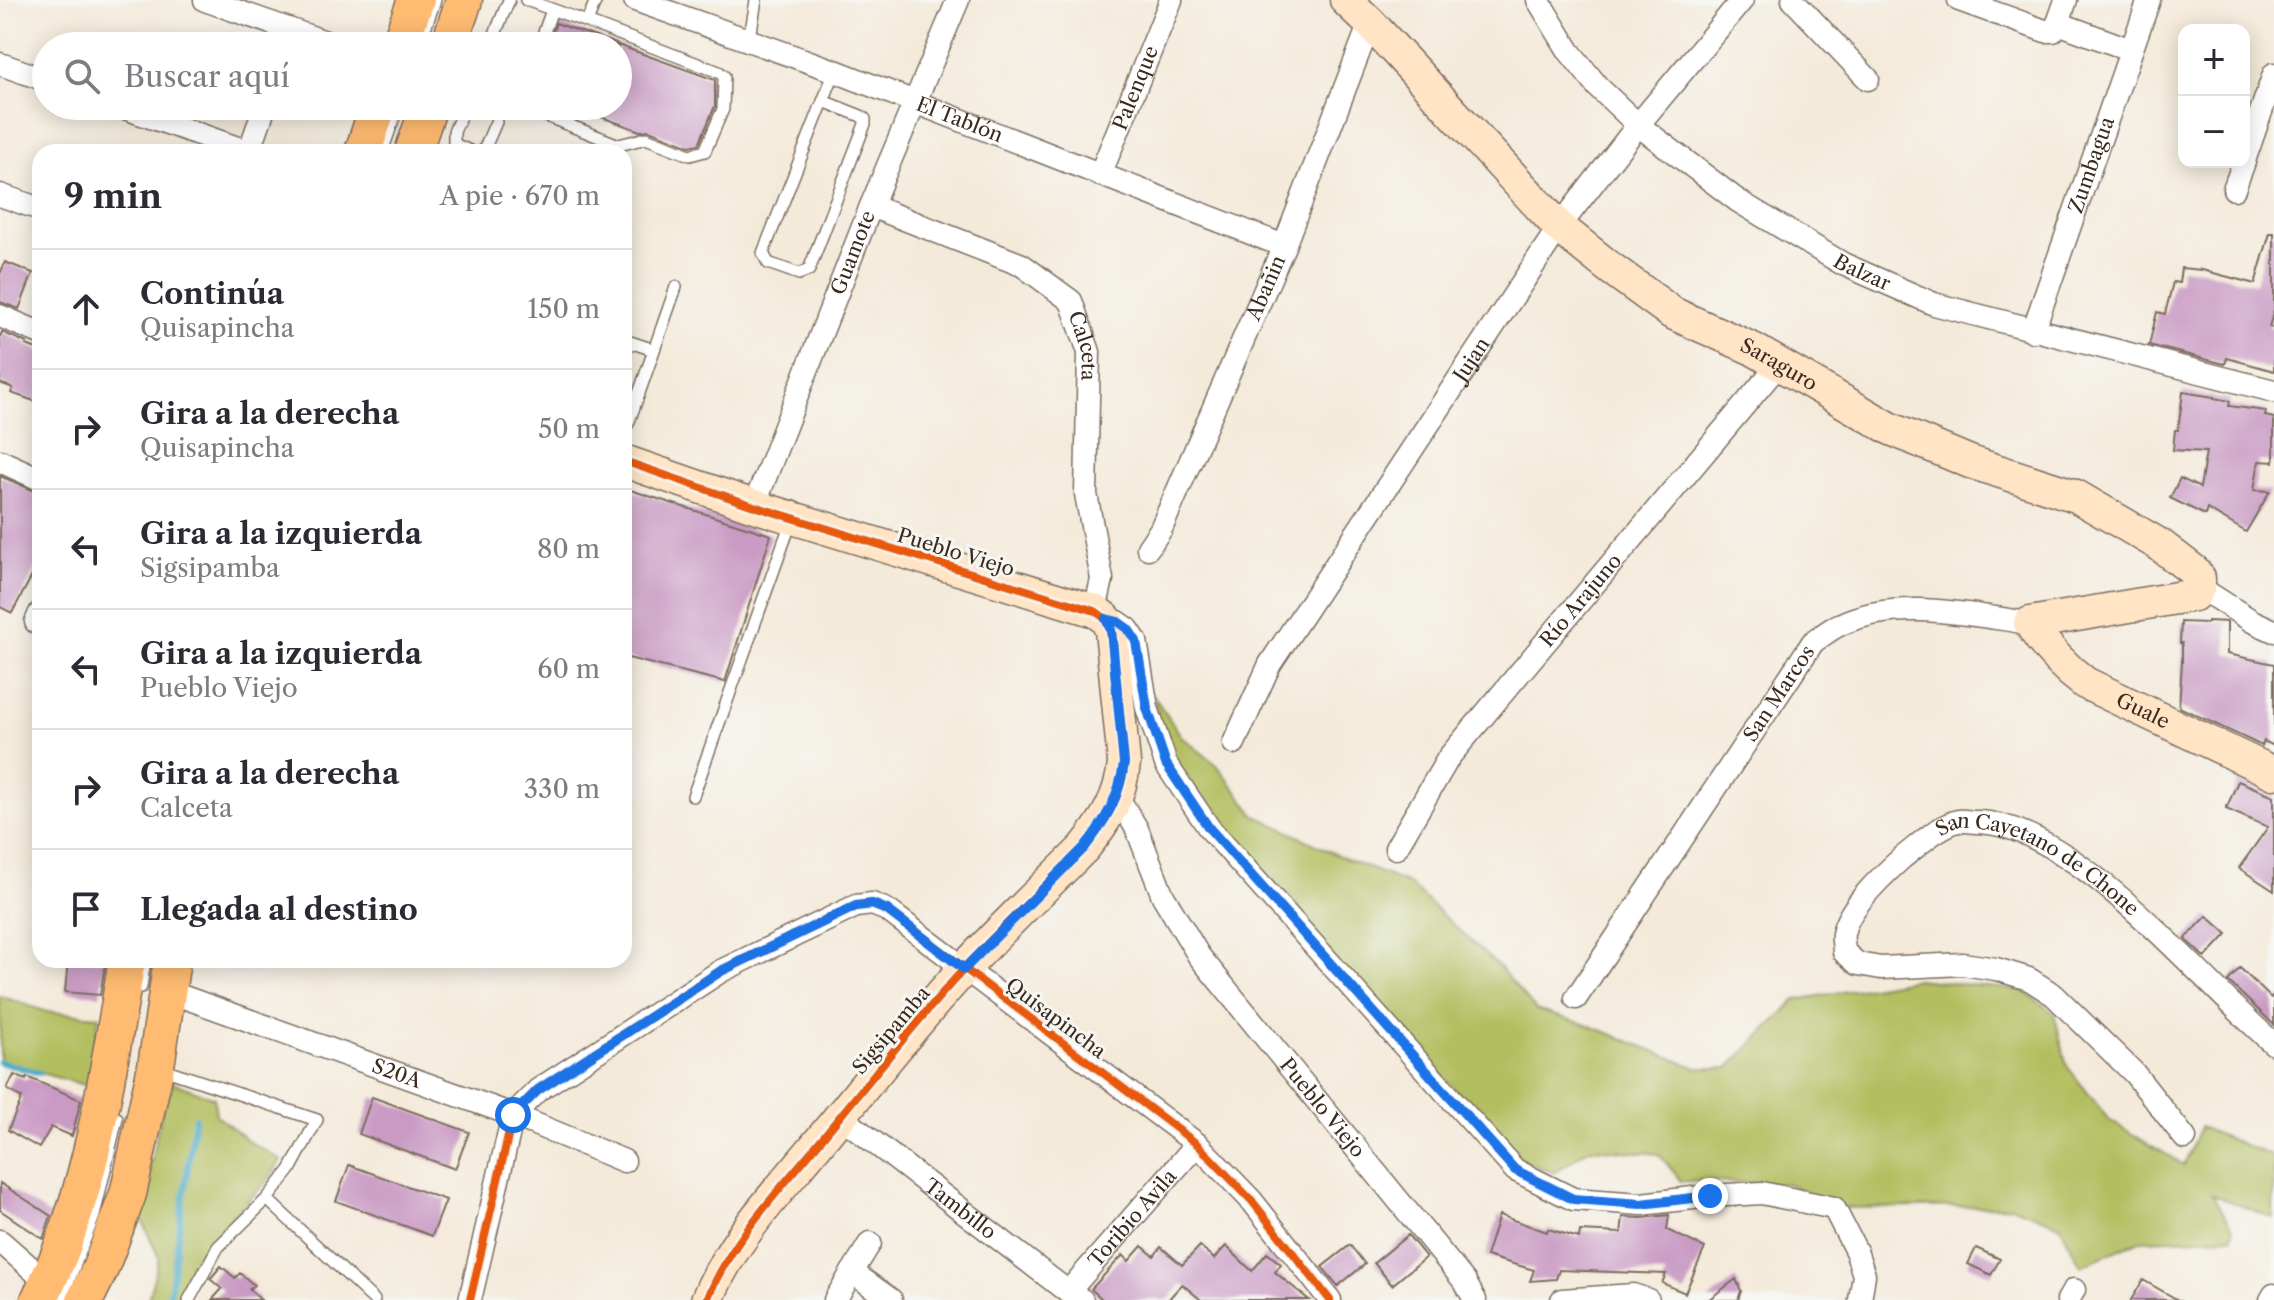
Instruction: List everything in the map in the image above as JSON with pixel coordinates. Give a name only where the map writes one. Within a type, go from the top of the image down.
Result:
[{"type":"main road","points":[[404,32],[416,0]]},
{"type":"main road","points":[[454,32],[464,0]]},
{"type":"main road","points":[[366,144],[373,120]]},
{"type":"main road","points":[[416,144],[424,120]]},
{"type":"main road","points":[[56,1296],[69,1231],[103,1100],[126,968]]},
{"type":"main road","points":[[85,1300],[128,1194],[156,1066],[160,979]]},
{"type":"street","points":[[205,0],[275,32]]},
{"type":"street","name":"El Tablón","points":[[635,0],[835,71],[1284,246]]},
{"type":"street","name":"Guamote","points":[[754,506],[871,206],[958,0]]},
{"type":"street","name":"Palenque","points":[[1100,175],[1171,0]]},
{"type":"street","name":"Saraguro","points":[[1346,0],[1559,227],[1672,313],[1753,349],[1891,429],[1970,462],[2076,496],[2160,545],[2194,571],[2199,578],[2199,587],[2252,621],[2274,631]]},
{"type":"street","name":"Balzar","points":[[1538,0],[1569,51],[1598,87],[1638,125],[1738,201],[1843,264],[1934,304],[2274,391]]},
{"type":"street","name":"Jujan","points":[[1234,743],[1270,664],[1559,227],[1638,125],[1742,0]]},
{"type":"street","points":[[1793,0],[1868,79]]},
{"type":"street","points":[[1959,0],[2045,31],[2053,31],[2066,0]]},
{"type":"street","name":"Zumbagua","points":[[2033,331],[2149,0]]},
{"type":"street","name":"Abañin","points":[[1148,548],[1161,529],[1284,246],[1370,23]]},
{"type":"street","points":[[2058,23],[2131,50]]},
{"type":"street","points":[[0,64],[32,75]]},
{"type":"street","points":[[2250,144],[2274,74]]},
{"type":"street","points":[[159,120],[226,144]]},
{"type":"street","points":[[252,144],[260,120]]},
{"type":"street","points":[[2234,189],[2242,168]]},
{"type":"street","points":[[0,195],[32,206]]},
{"type":"street","name":"Calceta","points":[[871,206],[1022,265],[1071,301],[1089,352],[1086,494],[1102,579],[1100,615]]},
{"type":"street","points":[[0,316],[32,330]]},
{"type":"street","name":"Río Arajuno","points":[[1396,848],[1449,757],[1779,364]]},
{"type":"street","points":[[0,461],[32,475]]},
{"type":"street","name":"Pueblo Viejo","points":[[632,464],[754,506],[1100,615]]},
{"type":"street","name":"San Marcos","points":[[1576,998],[1813,642],[1839,625],[1867,616],[1904,610],[1947,612],[2030,623],[2194,595],[2199,587]]},
{"type":"street","points":[[1100,615],[1111,630],[1124,763],[1117,796]]},
{"type":"street","points":[[1100,615],[1128,629],[1136,641],[1147,708],[1166,764],[1209,828],[1515,1170],[1573,1199],[1641,1204],[1762,1193],[1834,1208],[1856,1251],[1864,1275],[1860,1300]]},
{"type":"street","name":"Guale","points":[[2030,623],[2046,649],[2085,683],[2274,773]]},
{"type":"street","name":"Pueblo Viejo","points":[[1117,796],[1137,829],[1163,896],[1199,956],[1465,1282],[1475,1300]]},
{"type":"street","name":"Sigsipamba","points":[[707,1300],[725,1265],[766,1206],[964,969],[1084,848],[1099,829],[1117,796]]},
{"type":"street","name":"San Cayetano de Chone","points":[[2185,1138],[2134,1073],[2054,995],[2029,979],[1996,969],[1963,964],[1881,968],[1858,964],[1844,952],[1843,932],[1853,909],[1892,868],[1927,838],[1958,821],[1987,822],[2020,831],[2057,849],[2107,888],[2165,938],[2274,1044]]},
{"type":"street","name":"Quisapincha","points":[[513,1115],[538,1090],[721,971],[856,906],[872,904],[887,910],[1197,1144],[1252,1201],[1330,1300]]},
{"type":"street","name":"S20A","points":[[160,979],[624,1161]]},
{"type":"street","points":[[470,1300],[513,1115]]},
{"type":"street","name":"Tambillo","points":[[840,1116],[1075,1296]]},
{"type":"street","name":"Toribio Avila","points":[[1075,1296],[1197,1144]]},
{"type":"street","points":[[0,1241],[56,1296]]},
{"type":"street","points":[[835,1300],[870,1243]]},
{"type":"street","points":[[852,1272],[891,1300]]},
{"type":"street","points":[[1562,1300],[1633,1295],[1648,1300]]},
{"type":"lane","points":[[424,32],[435,0]]},
{"type":"lane","points":[[442,32],[453,0]]},
{"type":"lane","points":[[496,32],[509,0]]},
{"type":"lane","points":[[526,0],[613,32]]},
{"type":"lane","points":[[587,22],[596,0]]},
{"type":"lane","points":[[746,40],[756,0]]},
{"type":"lane","points":[[544,32],[552,10]]},
{"type":"lane","points":[[623,144],[646,138],[690,155],[705,151],[723,109],[724,76],[719,72],[632,39]]},
{"type":"lane","points":[[823,101],[861,116],[865,124],[809,270],[799,274],[768,263],[763,253],[823,101],[835,71]]},
{"type":"lane","points":[[385,144],[393,120]]},
{"type":"lane","points":[[454,144],[453,137],[460,120]]},
{"type":"lane","points":[[556,120],[616,144]]},
{"type":"lane","points":[[486,144],[496,122]]},
{"type":"lane","points":[[632,413],[676,287]]},
{"type":"lane","points":[[632,343],[654,350]]},
{"type":"lane","points":[[632,397],[637,399]]},
{"type":"lane","points":[[693,796],[792,518]]},
{"type":"lane","points":[[56,1296],[112,1211],[134,1139],[160,979]]},
{"type":"lane","points":[[156,1066],[317,1120],[290,1170],[267,1199],[218,1247],[189,1300]]},
{"type":"lane","points":[[56,1296],[94,1216],[119,1106]]},
{"type":"lane","points":[[267,1199],[374,1300]]},
{"type":"green space","points":[[1153,695],[1182,737],[1217,765],[1255,815],[1339,856],[1409,884],[1500,968],[1536,1010],[1588,1025],[1697,1068],[1728,1068],[1796,1000],[1917,979],[2024,991],[2054,1013],[2067,1066],[2109,1120],[2184,1165],[2200,1127],[2274,1157],[2273,1218],[2212,1194],[2233,1229],[2232,1237],[2140,1240],[2081,1266],[2060,1225],[2011,1206],[1834,1208],[1789,1184],[1681,1181],[1659,1154],[1590,1148],[1554,1173],[1523,1161],[1234,858],[1170,767]]},
{"type":"green space","points":[[0,996],[47,1012],[99,1016],[88,1086],[0,1062]]},
{"type":"green space","points":[[169,1081],[214,1098],[216,1115],[247,1140],[281,1160],[270,1178],[202,1249],[178,1300],[148,1300],[159,1258],[139,1213]]},
{"type":"building","points":[[556,23],[582,32],[553,32]]},
{"type":"building","points":[[632,50],[715,80],[715,106],[699,144],[690,146],[649,130],[640,131],[609,120],[632,120]]},
{"type":"building","points":[[2270,233],[2274,233],[2274,310],[2269,327],[2274,328],[2274,371],[2227,358],[2225,364],[2149,345],[2157,312],[2165,314],[2173,282],[2179,283],[2181,268],[2202,270],[2255,284]]},
{"type":"building","points":[[5,262],[32,273],[19,309],[0,302],[0,274]]},
{"type":"building","points":[[2,332],[32,347],[32,400],[11,393],[13,388],[0,383]]},
{"type":"building","points":[[2183,392],[2230,401],[2229,406],[2266,411],[2265,416],[2274,418],[2274,462],[2259,461],[2254,490],[2270,491],[2246,532],[2207,509],[2205,515],[2170,498],[2180,478],[2200,488],[2206,452],[2173,450]]},
{"type":"building","points":[[0,476],[32,490],[32,576],[12,613],[0,607]]},
{"type":"building","points":[[632,491],[771,535],[725,682],[632,659]]},
{"type":"building","points":[[2181,622],[2227,622],[2227,654],[2274,664],[2274,746],[2264,741],[2262,746],[2179,707]]},
{"type":"building","points":[[2238,781],[2274,796],[2274,891],[2239,868],[2268,827],[2226,809]]},
{"type":"building","points":[[2207,916],[2227,934],[2205,958],[2185,939]]},
{"type":"building","points":[[67,968],[105,968],[100,995],[65,992]]},
{"type":"building","points":[[2240,968],[2271,998],[2274,993],[2274,1025],[2228,981]]},
{"type":"building","points":[[14,1075],[26,1080],[27,1077],[81,1100],[72,1136],[51,1127],[39,1148],[8,1130],[22,1098],[7,1089]]},
{"type":"building","points":[[372,1097],[469,1132],[455,1169],[359,1134]]},
{"type":"building","points":[[349,1165],[446,1200],[432,1236],[336,1201]]},
{"type":"building","points":[[0,1183],[51,1216],[43,1239],[0,1210]]},
{"type":"building","points":[[1499,1215],[1547,1232],[1548,1229],[1579,1238],[1580,1231],[1621,1233],[1623,1217],[1669,1215],[1667,1230],[1705,1248],[1685,1293],[1662,1283],[1666,1274],[1559,1270],[1556,1279],[1530,1281],[1534,1270],[1486,1256]]},
{"type":"building","points":[[1408,1235],[1426,1257],[1392,1285],[1374,1263]]},
{"type":"building","points":[[1350,1245],[1365,1264],[1338,1286],[1322,1267]]},
{"type":"building","points":[[1142,1246],[1154,1256],[1161,1247],[1182,1265],[1200,1246],[1214,1259],[1226,1246],[1252,1271],[1267,1253],[1281,1264],[1275,1272],[1309,1300],[1201,1300],[1182,1284],[1168,1300],[1103,1300],[1091,1289],[1123,1255],[1129,1261]]},
{"type":"building","points":[[1976,1248],[2000,1259],[1991,1275],[1968,1264]]},
{"type":"building","points":[[221,1266],[235,1278],[240,1273],[254,1285],[249,1289],[261,1300],[212,1300],[222,1289],[210,1279]]},
{"type":"building","points":[[1736,1279],[1741,1291],[1738,1300],[1708,1300]]},
{"type":"building","points":[[2143,1280],[2178,1300],[2131,1300]]},
{"type":"waterway","points":[[0,1062],[40,1073]]},
{"type":"waterway","points":[[166,1300],[170,1294],[195,1117]]},
{"type":"cycle path","points":[[632,464],[754,506],[1095,611],[1106,619],[1111,630],[1124,763],[1116,798],[1084,848],[978,953],[908,1033],[757,1217],[729,1257],[707,1300]]},
{"type":"cycle path","points":[[470,1300],[513,1115],[538,1090],[721,971],[856,906],[872,904],[887,910],[1197,1144],[1252,1201],[1330,1300]]},
{"type":"route","points":[[513,1115],[538,1090],[721,971],[856,906],[872,904],[887,910],[964,969],[1084,848],[1099,829],[1117,796],[1124,763],[1111,630],[1106,619],[1128,629],[1136,641],[1147,708],[1166,764],[1209,828],[1515,1170],[1573,1199],[1641,1204],[1710,1196]]}]
